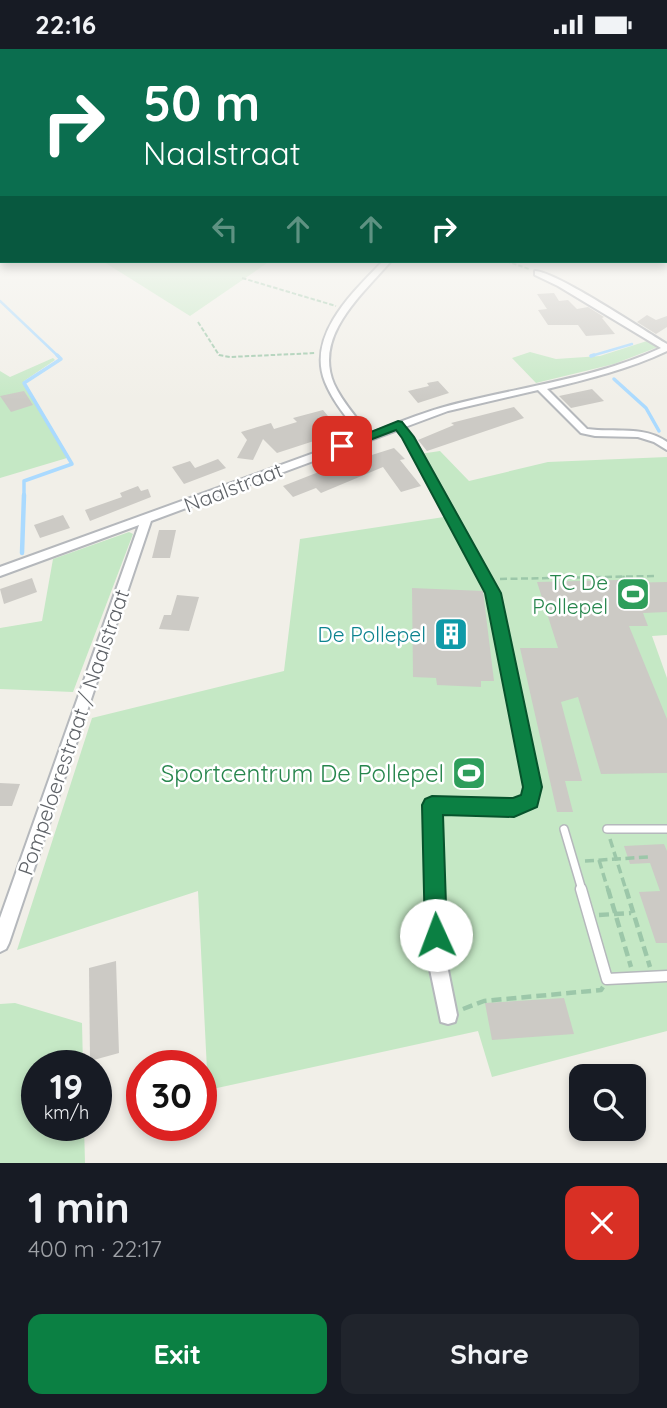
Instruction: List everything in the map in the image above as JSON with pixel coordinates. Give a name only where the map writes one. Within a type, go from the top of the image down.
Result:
[{"type":"street","points":[[353,296],[324,359],[326,374],[366,437]]},
{"type":"street","name":"Naalstraat","points":[[582,296],[667,348]]},
{"type":"street","name":"Naalstraat","points":[[0,572],[445,409],[620,367],[667,348]]},
{"type":"street","points":[[540,387],[584,431],[642,434],[658,439],[667,447]]},
{"type":"street","points":[[398,425],[408,437],[486,579],[499,615],[532,787],[530,800],[514,807],[432,805],[437,960],[448,1015]]},
{"type":"street","name":"Pompeloerestraat / Naalstraat","points":[[0,943],[146,520]]},
{"type":"lane","points":[[564,829],[607,979],[667,975]]},
{"type":"lane","points":[[607,829],[667,829]]},
{"type":"path","points":[[302,296],[345,309]]},
{"type":"path","points":[[198,322],[219,355],[266,356],[327,352]]},
{"type":"path","points":[[623,576],[632,590]]},
{"type":"path","points":[[486,579],[654,576]]},
{"type":"path","points":[[607,829],[631,913],[653,976]]},
{"type":"path","points":[[583,861],[648,857]]},
{"type":"path","points":[[599,860],[632,970]]},
{"type":"path","points":[[589,916],[631,913]]},
{"type":"path","points":[[448,1015],[484,1001],[601,991],[607,979]]},
{"type":"green space","points":[[158,296],[219,296],[190,316]]},
{"type":"green space","points":[[650,340],[658,347],[614,364],[536,383],[512,358],[530,352],[556,359],[600,356]]},
{"type":"green space","points":[[53,358],[55,360],[24,381],[67,458],[0,478],[0,371],[10,377]]},
{"type":"green space","name":"Sportcentrum De Pollepel","points":[[440,451],[469,481],[548,462],[667,457],[667,635],[652,636],[667,678],[667,1031],[492,1077],[478,1031],[217,1088],[217,1050],[206,1050],[198,891],[17,950],[92,718],[284,671],[300,539],[444,517],[413,455]]},
{"type":"green space","points":[[129,532],[133,534],[73,692],[0,689],[0,628],[42,621],[53,559]]},
{"type":"green space","points":[[15,1003],[82,1023],[83,1050],[21,1050],[21,1141],[84,1141],[85,1163],[0,1163],[0,1004]]},
{"type":"building","points":[[538,296],[556,296],[559,301],[568,300],[577,309],[588,307],[604,317],[602,318],[615,334],[586,336],[578,325],[548,325],[538,310],[547,309]]},
{"type":"building","points":[[647,315],[656,320],[667,316],[667,327],[656,334],[637,322]]},
{"type":"building","points":[[438,381],[449,393],[418,403],[408,391],[429,386],[427,383]]},
{"type":"building","points":[[592,389],[604,401],[571,408],[559,396]]},
{"type":"building","points":[[24,391],[33,405],[11,412],[0,396]]},
{"type":"building","points":[[514,407],[524,418],[427,451],[418,440],[454,425],[451,423]]},
{"type":"building","points":[[323,410],[337,427],[312,434],[317,440],[277,453],[263,439],[253,460],[237,458],[247,440],[241,432],[271,423],[274,429],[297,422],[293,418]]},
{"type":"building","points":[[394,448],[405,459],[400,460],[421,486],[401,492],[383,467],[321,493],[316,488],[293,497],[283,486],[357,457],[359,459]]},
{"type":"building","points":[[218,459],[226,468],[184,484],[172,467],[190,461],[195,468]]},
{"type":"building","points":[[138,486],[141,491],[148,489],[151,497],[90,521],[85,510],[122,497],[120,493]]},
{"type":"building","points":[[63,515],[70,528],[40,538],[34,525]]},
{"type":"building","points":[[159,530],[176,530],[170,558],[152,558]]},
{"type":"building","points":[[32,578],[37,592],[4,604],[0,589]]},
{"type":"building","points":[[619,580],[620,583],[667,582],[667,612],[643,613],[648,626],[629,626],[667,719],[667,773],[601,774],[578,697],[561,702],[582,781],[565,781],[573,812],[557,812],[520,648],[558,648],[537,582]]},
{"type":"building","name":"De Pollepel","points":[[412,588],[483,591],[494,681],[481,681],[481,687],[437,685],[436,678],[413,677]]},
{"type":"building","points":[[177,595],[199,597],[189,631],[159,629],[164,615],[171,615]]},
{"type":"building","points":[[0,783],[20,784],[12,806],[0,806]]},
{"type":"building","points":[[664,844],[667,851],[667,943],[656,943],[639,892],[660,891],[650,863],[630,864],[624,846]]},
{"type":"building","points":[[116,961],[119,1053],[112,1055],[112,1050],[90,1050],[89,968]]},
{"type":"building","points":[[564,998],[574,1034],[492,1040],[485,1003]]},
{"type":"waterway","points":[[0,301],[59,357]]},
{"type":"waterway","points":[[594,355],[591,356],[632,344]]},
{"type":"waterway","points":[[24,495],[24,481],[72,464],[24,383],[61,359],[59,357]]},
{"type":"waterway","points":[[614,379],[646,408],[659,431]]},
{"type":"waterway","points":[[22,553],[24,495]]},
{"type":"place","name":"TC De Pollepel","points":[[633,594]]},
{"type":"place","name":"De Pollepel","points":[[451,634]]},
{"type":"place","name":"Sportcentrum De Pollepel","points":[[469,773]]},
{"type":"route","points":[[342,446],[398,425],[408,437],[493,593],[516,699],[532,787],[530,800],[514,807],[432,805],[436,935]]}]
